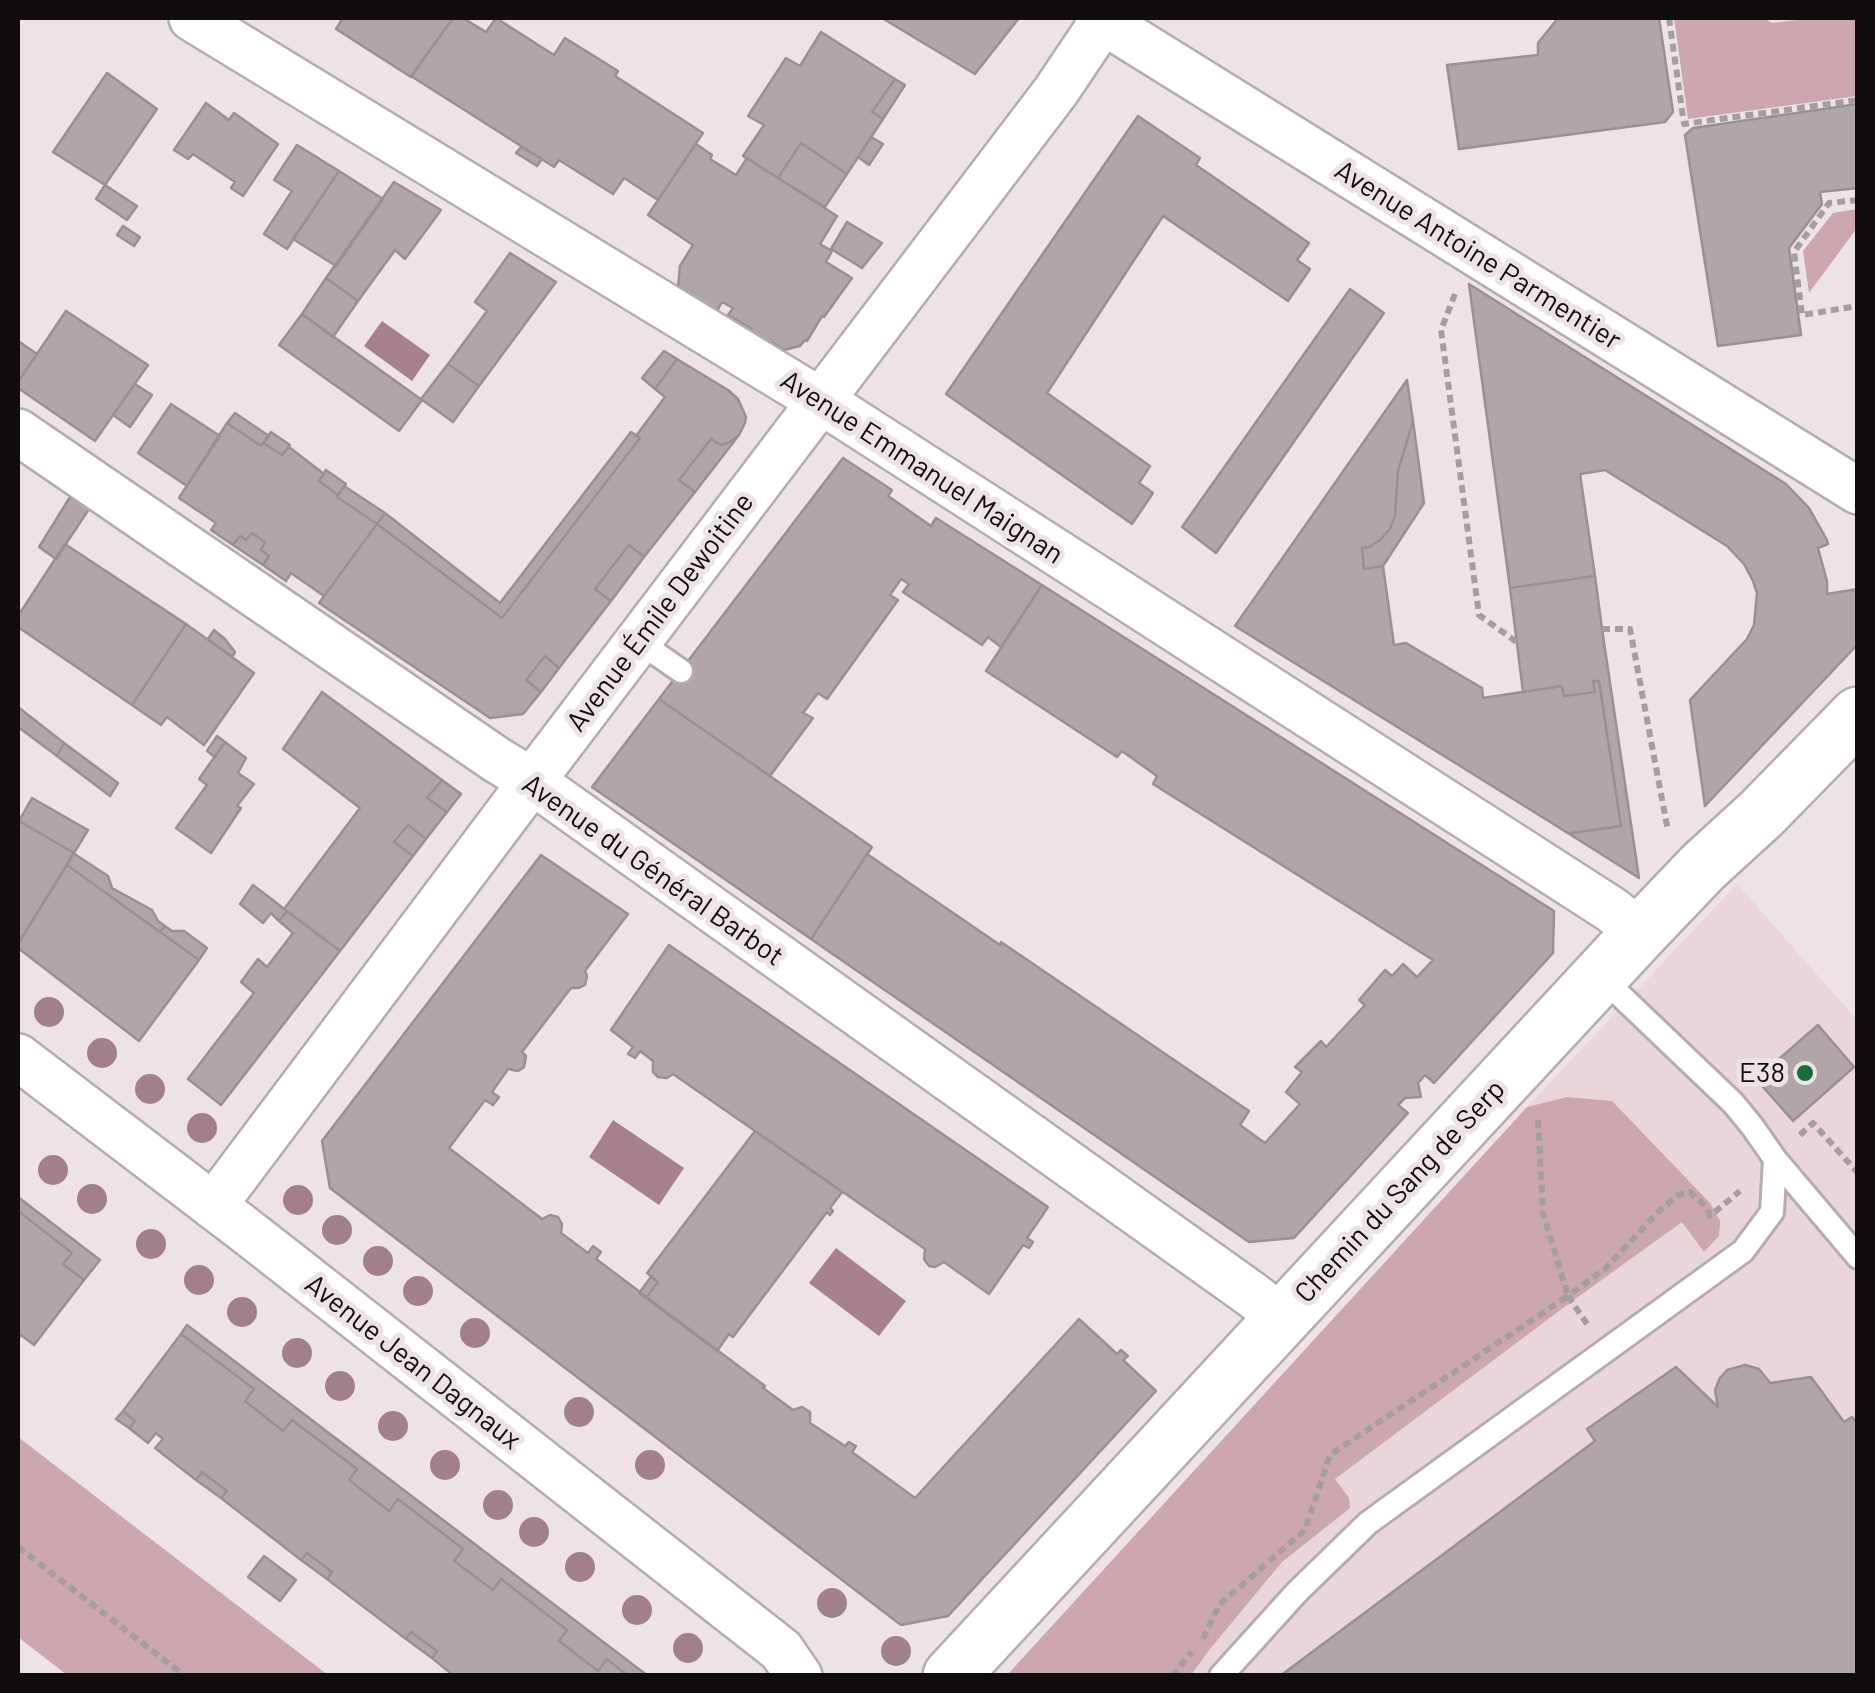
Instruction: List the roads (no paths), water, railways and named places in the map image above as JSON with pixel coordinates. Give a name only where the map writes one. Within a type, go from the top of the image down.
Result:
[{"type":"street","name":"Avenue Emmanuel Maignan","points":[[192,18],[821,401],[1612,910],[1640,933]]},
{"type":"street","name":"Avenue Émile Dewoitine","points":[[213,1206],[1056,91],[1102,18]]},
{"type":"street","name":"Avenue Antoine Parmentier","points":[[1102,18],[1858,492]]},
{"type":"street","name":"Avenue du Général Barbot","points":[[18,432],[532,781],[1282,1318]]},
{"type":"street","name":"Chemin du Sang de Serp","points":[[951,1676],[1640,933],[1858,715]]},
{"type":"street","name":"Avenue Jean Dagnaux","points":[[18,1057],[781,1650],[799,1676]]},
{"type":"lane","points":[[638,642],[681,670]]},
{"type":"lane","points":[[1600,976],[1733,1104],[1858,1256]]},
{"type":"lane","points":[[1221,1676],[1297,1592],[1368,1523],[1743,1252],[1772,1212],[1776,1159]]},
{"type":"place","name":"E38","points":[[1805,1073]]}]
